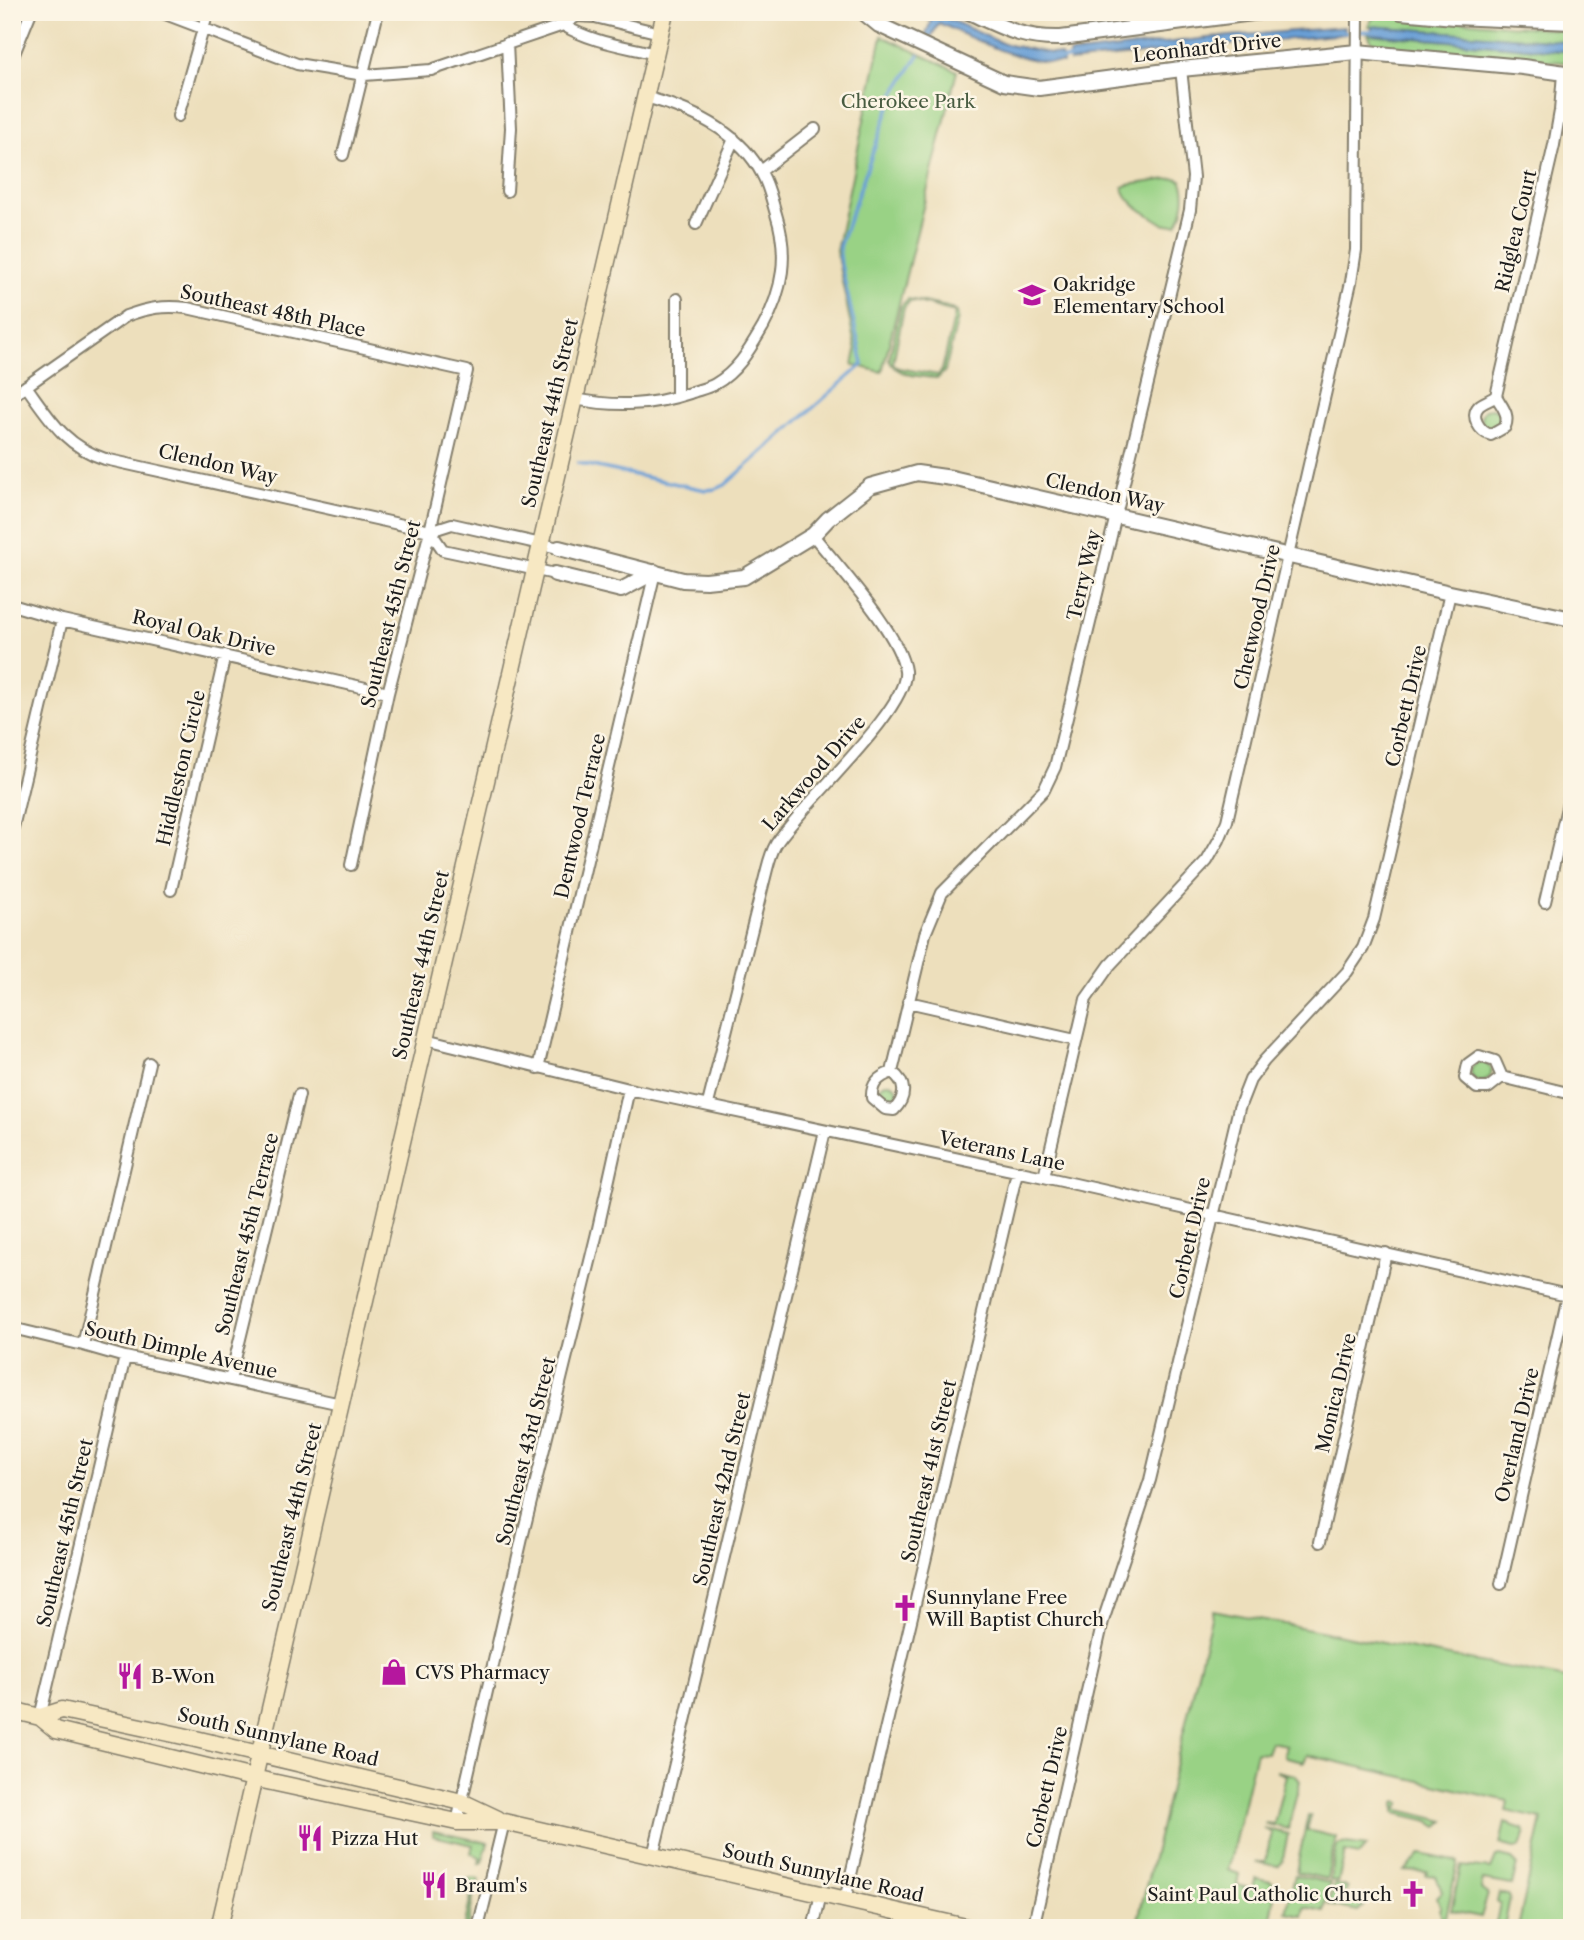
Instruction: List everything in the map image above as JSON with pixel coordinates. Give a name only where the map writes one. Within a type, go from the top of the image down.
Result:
[{"type":"main road","name":"Southeast 44th Street","points":[[219,1928],[665,12]]},
{"type":"main road","name":"South Sunnylane Road","points":[[12,1710],[40,1717],[56,1731],[253,1778],[457,1822],[504,1822]]},
{"type":"main road","name":"South Sunnylane Road","points":[[40,1717],[62,1710],[258,1754],[462,1802],[504,1822],[970,1928]]},
{"type":"street","points":[[12,59],[31,12]]},
{"type":"street","points":[[160,12],[297,64],[364,75],[431,70],[563,25],[577,16],[595,17],[660,33]]},
{"type":"street","points":[[178,117],[208,12]]},
{"type":"street","points":[[343,155],[378,12]]},
{"type":"street","points":[[562,12],[563,25]]},
{"type":"street","name":"Leonhardt Drive","points":[[863,12],[879,25],[1004,83],[1039,88],[1357,45],[1567,73]]},
{"type":"street","name":"Leonhardt Drive","points":[[970,12],[1035,39],[1061,38],[1260,12]]},
{"type":"street","points":[[1130,12],[1133,27]]},
{"type":"street","points":[[1401,12],[1572,22]]},
{"type":"street","name":"Chetwood Drive","points":[[1044,1177],[1086,999],[1110,965],[1207,861],[1227,821],[1351,282],[1356,250],[1358,17]]},
{"type":"street","points":[[563,25],[584,36],[655,54]]},
{"type":"street","points":[[507,43],[511,128],[507,191]]},
{"type":"street","name":"Terry Way","points":[[892,1072],[925,934],[942,893],[1044,790],[1055,767],[1190,211],[1193,177],[1181,69]]},
{"type":"street","name":"Ridglea Court","points":[[1496,396],[1554,145],[1567,73]]},
{"type":"street","points":[[575,399],[610,405],[636,405],[677,397],[715,384],[745,357],[775,306],[785,262],[778,220],[761,171],[734,139],[682,107],[645,97]]},
{"type":"street","points":[[761,171],[815,129]]},
{"type":"street","points":[[696,224],[734,139]]},
{"type":"street","points":[[677,299],[677,397]]},
{"type":"street","name":"Southeast 48th Place","points":[[12,396],[126,316],[164,305],[467,371]]},
{"type":"street","name":"Southeast 45th Street","points":[[351,865],[388,694],[467,371]]},
{"type":"street","name":"Clendon Way","points":[[26,386],[65,438],[86,453],[430,531],[452,524],[599,557],[683,580],[706,581],[744,577],[813,535],[828,519],[870,486],[917,473],[952,478],[1572,619]]},
{"type":"street","name":"Clendon Way","points":[[430,531],[443,550],[621,590],[655,572]]},
{"type":"street","name":"Larkwood Drive","points":[[708,1104],[766,869],[775,846],[885,717],[898,695],[906,673],[900,654],[882,623],[813,535]]},
{"type":"street","points":[[593,583],[599,557]]},
{"type":"street","name":"Dentwood Terrace","points":[[538,1068],[655,572]]},
{"type":"street","name":"Corbett Drive","points":[[1033,1928],[1103,1621],[1150,1479],[1239,1108],[1250,1080],[1347,972],[1367,938],[1374,919],[1450,593]]},
{"type":"street","name":"Royal Oak Drive","points":[[12,605],[62,620],[388,694]]},
{"type":"street","points":[[12,832],[62,620]]},
{"type":"street","name":"Hiddleston Circle","points":[[171,890],[225,655]]},
{"type":"street","points":[[1545,902],[1572,786]]},
{"type":"street","points":[[908,1003],[1075,1040]]},
{"type":"street","name":"Veterans Lane","points":[[426,1039],[629,1089],[1044,1177],[1569,1295]]},
{"type":"street","points":[[83,1345],[149,1063]]},
{"type":"street","points":[[1502,1077],[1572,1094]]},
{"type":"street","name":"Southeast 43rd Street","points":[[457,1822],[629,1089]]},
{"type":"street","name":"Southeast 45th Terrace","points":[[230,1380],[299,1096]]},
{"type":"street","name":"Southeast 42nd Street","points":[[653,1856],[825,1131]]},
{"type":"street","name":"Southeast 41st Street","points":[[845,1900],[1017,1172]]},
{"type":"street","name":"Monica Drive","points":[[1320,1542],[1386,1253]]},
{"type":"street","name":"Overland Drive","points":[[1501,1584],[1569,1295]]},
{"type":"street","name":"South Dimple Avenue","points":[[12,1328],[125,1357],[341,1404]]},
{"type":"street","name":"Southeast 45th Street","points":[[40,1717],[125,1357]]},
{"type":"street","points":[[478,1928],[504,1822]]},
{"type":"street","points":[[813,1928],[821,1894]]},
{"type":"green space","points":[[1384,14],[1572,31],[1572,42],[1368,26],[1373,18]]},
{"type":"green space","points":[[1368,34],[1572,52],[1572,63],[1382,47],[1372,42]]},
{"type":"green space","name":"Cherokee Park","points":[[882,36],[957,71],[882,372],[853,365],[856,351],[836,251]]},
{"type":"green space","points":[[1175,178],[1181,180],[1185,196],[1177,224],[1165,225],[1140,209],[1128,199],[1123,187],[1128,185]]},
{"type":"green space","points":[[908,299],[947,307],[957,312],[958,318],[945,371],[938,378],[903,372],[892,365],[889,360],[901,306]],"holes":[[[909,302],[955,314],[942,370],[938,375],[898,368],[893,363],[904,308]]]},
{"type":"green space","points":[[1491,408],[1498,411],[1501,418],[1498,425],[1491,428],[1484,425],[1481,418],[1484,411]]},
{"type":"green space","points":[[1481,1062],[1488,1065],[1491,1072],[1488,1079],[1481,1082],[1474,1079],[1471,1072],[1474,1065]]},
{"type":"green space","points":[[888,1083],[895,1086],[898,1093],[895,1100],[888,1103],[881,1100],[878,1093],[881,1086]]},
{"type":"green space","points":[[1213,1610],[1572,1680],[1572,1928],[1518,1928],[1542,1819],[1506,1811],[1508,1801],[1307,1755],[1304,1762],[1286,1758],[1286,1745],[1271,1742],[1267,1753],[1256,1752],[1228,1870],[1239,1874],[1237,1885],[1252,1889],[1256,1878],[1271,1881],[1275,1885],[1269,1928],[1136,1928]]},
{"type":"green space","points":[[1276,1771],[1295,1775],[1300,1781],[1288,1829],[1264,1823],[1274,1824],[1286,1775]]},
{"type":"green space","points":[[1395,1802],[1401,1803],[1396,1809],[1445,1821],[1438,1827],[1429,1821],[1395,1813]]},
{"type":"green space","points":[[1308,1815],[1311,1815],[1307,1830],[1336,1837],[1327,1879],[1296,1872]]},
{"type":"green space","points":[[1505,1823],[1523,1829],[1525,1833],[1520,1847],[1500,1844]]},
{"type":"green space","points":[[1263,1828],[1288,1834],[1282,1863],[1278,1866],[1255,1862],[1265,1862],[1272,1833]]},
{"type":"green space","points":[[433,1831],[488,1843],[482,1862],[479,1864],[480,1857],[471,1853],[473,1845],[433,1836]]},
{"type":"green space","points":[[1346,1843],[1367,1846],[1359,1855],[1345,1852],[1338,1882],[1330,1880],[1337,1845]]},
{"type":"green space","points":[[1421,1854],[1458,1862],[1445,1921],[1439,1909],[1441,1908],[1437,1897],[1442,1892],[1436,1876],[1426,1875],[1428,1872],[1405,1871]]},
{"type":"green space","points":[[1496,1857],[1512,1859],[1517,1864],[1512,1885],[1483,1880],[1481,1889],[1488,1894],[1481,1917],[1451,1911],[1461,1866],[1491,1869]]},
{"type":"green space","points":[[1295,1875],[1330,1883],[1324,1911],[1305,1907],[1303,1916],[1286,1913]]},
{"type":"green space","points":[[476,1878],[479,1880],[474,1892],[468,1928],[464,1928],[474,1883],[465,1882]]},
{"type":"green space","points":[[1334,1884],[1348,1887],[1343,1897],[1349,1902],[1355,1898],[1360,1905],[1369,1897],[1369,1901],[1358,1911],[1329,1905]]},
{"type":"green space","points":[[1499,1893],[1510,1898],[1504,1928],[1495,1928],[1500,1903],[1497,1902]]},
{"type":"water","points":[[913,12],[933,12],[1004,44],[1061,55],[1063,63],[1015,55],[939,23],[930,39],[925,37],[931,21]]},
{"type":"water","points":[[1372,26],[1572,42],[1572,52],[1371,34]]},
{"type":"water","points":[[1344,27],[1345,34],[1070,62],[1069,54],[1217,37]]},
{"type":"waterway","points":[[1343,32],[1374,31]]},
{"type":"waterway","points":[[578,463],[706,490],[716,489],[725,485],[863,364],[839,247],[893,96],[919,55]]},
{"type":"waterway","points":[[1058,60],[1074,58]]},
{"type":"place","name":"Oakridge Elementary School","points":[[1032,295]]},
{"type":"place","name":"Sunnylane Free Will Baptist Church","points":[[905,1608]]},
{"type":"place","name":"CVS Pharmacy","points":[[394,1672]]},
{"type":"place","name":"B-Won","points":[[130,1676]]},
{"type":"place","name":"Pizza Hut","points":[[310,1838]]},
{"type":"place","name":"Braum's","points":[[434,1885]]},
{"type":"place","name":"Saint Paul Catholic Church","points":[[1413,1894]]}]
